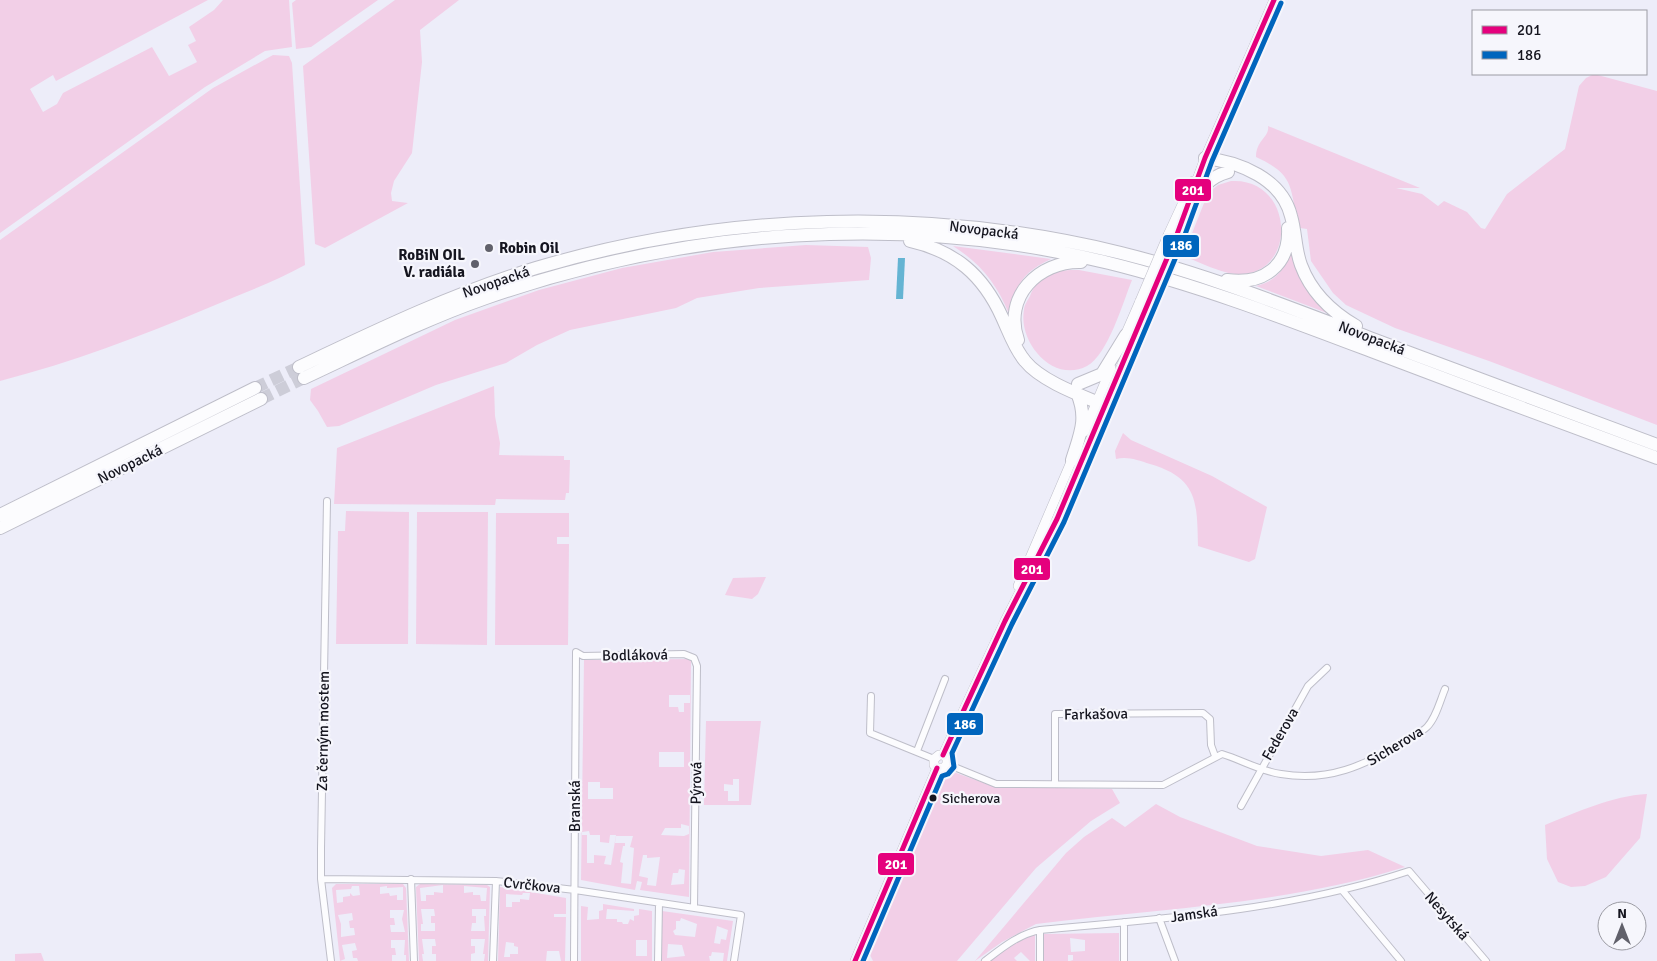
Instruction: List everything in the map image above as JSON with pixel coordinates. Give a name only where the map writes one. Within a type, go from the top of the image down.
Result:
[{"type":"highway","points":[[1197,275],[1236,281],[1252,281],[1272,271],[1286,249],[1288,223],[1284,209],[1276,195],[1254,179],[1219,169],[1205,158]]},
{"type":"highway","points":[[1205,158],[1222,161],[1253,172],[1267,180],[1279,191],[1292,218],[1302,266],[1313,288],[1334,311],[1387,344]]},
{"type":"highway","points":[[1186,213],[1205,184],[1215,176],[1228,172]]},
{"type":"highway","name":"Novopacká","points":[[1657,445],[1197,275],[1076,243],[970,227],[907,223],[832,222],[727,229],[631,244],[533,269],[422,309],[302,373],[482,299],[583,268],[630,257],[727,241],[786,236],[873,234],[942,237],[1000,243],[1108,263],[1194,286],[1657,458]]},
{"type":"highway","points":[[873,234],[931,246],[967,266],[990,292],[1015,347],[1025,362],[1042,375],[1102,400]]},
{"type":"highway","points":[[1072,460],[1084,420],[1078,389],[1042,369],[1028,357],[1016,332],[1015,311],[1026,286],[1045,269],[1066,262],[1108,263]]},
{"type":"highway","points":[[1078,389],[1102,374],[1126,334]]},
{"type":"highway","name":"Novopacká","points":[[0,515],[258,393],[0,528]]},
{"type":"street","points":[[1005,621],[1027,563],[1072,460],[1102,400],[1144,302],[1172,236],[1188,190],[1205,158],[1274,0]]},
{"type":"street","points":[[1172,236],[1186,213],[1205,158]]},
{"type":"street","points":[[943,755],[1005,621],[1057,519],[1126,334],[1144,302]]},
{"type":"street","name":"Za černým mostem","points":[[327,501],[322,879],[331,961]]},
{"type":"street","name":"Bodláková","points":[[576,652],[583,656],[684,654],[694,658]]},
{"type":"street","name":"Branská","points":[[574,961],[576,652]]},
{"type":"street","name":"Pýrová","points":[[694,658],[697,666],[694,908]]},
{"type":"street","name":"Federova","points":[[1240,806],[1308,686],[1327,668]]},
{"type":"street","points":[[917,751],[945,680]]},
{"type":"street","name":"Sicherova","points":[[1214,756],[1226,755],[1260,769],[1291,776],[1341,772],[1370,762],[1426,728],[1433,718],[1444,689]]},
{"type":"street","points":[[871,696],[870,734],[934,759]]},
{"type":"street","name":"Farkašova","points":[[1055,784],[1055,714],[1188,713],[1207,715],[1210,719],[1211,745],[1214,756]]},
{"type":"street","points":[[934,759],[939,755],[943,755]]},
{"type":"street","points":[[937,768],[944,768],[947,764],[947,758],[943,755]]},
{"type":"street","points":[[947,764],[996,784],[1163,785],[1214,756]]},
{"type":"street","points":[[934,759],[934,765],[937,768]]},
{"type":"street","points":[[855,961],[937,768]]},
{"type":"street","name":"Jamská","points":[[985,961],[1006,945],[1030,932],[1159,918],[1308,898],[1409,871]]},
{"type":"street","name":"Nesytská","points":[[1409,871],[1486,961]]},
{"type":"street","name":"Cvrčkova","points":[[322,879],[496,881],[574,890],[741,915],[734,961]]},
{"type":"street","points":[[411,879],[414,961]]},
{"type":"street","points":[[493,961],[496,881]]},
{"type":"street","points":[[1342,890],[1401,961]]},
{"type":"street","points":[[658,902],[658,961]]},
{"type":"street","points":[[1159,918],[1175,961]]},
{"type":"street","points":[[1124,922],[1124,961]]},
{"type":"street","points":[[1040,930],[1040,961]]},
{"type":"shaded area","points":[[0,0],[208,0],[56,81],[53,75],[30,89],[43,112],[57,104],[63,93],[152,47],[169,76],[197,62],[188,45],[196,41],[189,27],[214,10],[223,0],[289,0],[292,47],[265,51],[205,87],[0,233]]},
{"type":"shaded area","points":[[296,0],[378,0],[311,47],[296,49],[292,3]]},
{"type":"shaded area","points":[[395,0],[459,0],[420,30],[422,62],[412,153],[394,181],[391,193],[392,201],[408,203],[325,248],[315,244],[303,66]]},
{"type":"shaded area","points":[[273,55],[289,56],[292,63],[305,265],[257,288],[131,339],[54,366],[0,381],[0,240],[213,88]]},
{"type":"shaded area","points":[[1598,75],[1657,91],[1657,425],[1489,361],[1395,328],[1346,305],[1333,293],[1311,261],[1307,229],[1300,228],[1292,193],[1285,178],[1279,171],[1256,157],[1258,147],[1267,133],[1268,126],[1420,188],[1396,188],[1422,194],[1438,206],[1444,201],[1467,212],[1481,228],[1485,229],[1507,194],[1565,149],[1579,86],[1586,78]]},
{"type":"shaded area","points":[[1231,181],[1252,184],[1267,194],[1277,208],[1281,225],[1280,243],[1273,258],[1260,269],[1241,274],[1219,270],[1183,256],[1208,193],[1218,185]]},
{"type":"shaded area","points":[[806,245],[868,247],[871,258],[869,280],[759,288],[697,298],[676,308],[570,330],[537,345],[506,363],[436,385],[339,426],[327,427],[310,400],[311,389],[455,320],[539,290],[622,268],[713,252]]},
{"type":"shaded area","points":[[953,246],[1051,259],[1027,274],[1022,280],[1014,295],[1009,314],[999,293],[987,275]]},
{"type":"shaded area","points":[[1292,252],[1327,313],[1256,286],[1274,278],[1286,264]]},
{"type":"shaded area","points":[[1079,270],[1132,280],[1108,340],[1095,360],[1087,366],[1074,370],[1062,369],[1051,365],[1040,357],[1032,347],[1024,322],[1024,308],[1034,287],[1043,277],[1058,271]]},
{"type":"shaded area","points":[[494,386],[495,416],[500,443],[499,455],[564,456],[564,460],[570,460],[569,493],[566,493],[565,500],[496,499],[495,505],[334,504],[337,448]]},
{"type":"shaded area","points":[[1123,433],[1131,440],[1212,476],[1267,507],[1255,559],[1249,562],[1198,546],[1195,504],[1186,484],[1166,470],[1133,459],[1116,459],[1115,451]]},
{"type":"shaded area","points":[[346,511],[409,512],[408,644],[336,644],[338,531],[345,531]]},
{"type":"shaded area","points":[[417,512],[488,512],[487,645],[416,644]]},
{"type":"shaded area","points":[[496,513],[569,513],[569,537],[557,537],[557,544],[569,544],[568,645],[495,645]]},
{"type":"shaded area","points":[[766,577],[758,594],[752,599],[725,595],[733,578]]},
{"type":"shaded area","points":[[691,659],[689,897],[640,890],[642,882],[637,881],[635,890],[581,880],[584,660]],"holes":[[[669,695],[690,695],[690,703],[684,703],[684,712],[679,712],[678,707],[669,707]],[[659,752],[684,752],[684,767],[659,767]],[[588,782],[600,782],[600,788],[613,788],[613,799],[588,799]],[[681,824],[689,826],[689,834],[684,836],[661,835],[665,828],[681,828]],[[589,831],[590,835],[600,835],[600,842],[609,843],[610,835],[616,835],[611,865],[604,864],[606,856],[594,855],[594,863],[587,863],[587,835],[582,835],[582,832]],[[616,836],[633,836],[630,847],[634,848],[631,884],[621,883],[623,863],[620,862],[625,843],[615,843]],[[643,855],[647,855],[647,858],[660,857],[656,886],[647,885],[648,878],[639,876]],[[679,869],[685,870],[684,884],[671,885],[673,873],[678,873]]]},
{"type":"shaded area","points":[[706,721],[761,721],[751,805],[704,805]],"holes":[[[733,779],[739,779],[739,801],[728,801],[728,791],[724,791],[724,784],[733,785]]]},
{"type":"shaded area","points":[[948,770],[995,787],[1112,789],[1120,803],[1091,821],[1036,868],[957,961],[873,961],[869,953],[939,787]]},
{"type":"shaded area","points":[[1647,794],[1640,838],[1606,877],[1585,886],[1571,887],[1558,882],[1547,859],[1545,825],[1608,801]]},
{"type":"shaded area","points":[[1156,804],[1180,817],[1257,846],[1321,856],[1368,850],[1405,867],[1360,880],[1268,898],[1036,924],[1002,942],[975,961],[1066,853],[1084,837],[1112,818],[1125,827]]},
{"type":"shaded area","points":[[336,884],[403,884],[406,888],[409,961],[406,961],[406,955],[404,955],[405,940],[391,940],[391,948],[395,948],[396,955],[392,955],[392,961],[358,961],[357,958],[353,958],[352,951],[357,950],[355,943],[342,945],[345,959],[340,961],[332,888]],"holes":[[[352,886],[359,886],[360,895],[353,896],[350,893],[350,896],[343,897],[343,902],[337,903],[336,890],[351,889]],[[380,887],[403,887],[403,900],[397,900],[397,895],[390,896],[389,893],[380,894]],[[390,910],[404,910],[402,919],[405,932],[391,932],[390,925],[395,925],[394,918],[390,918]],[[352,913],[353,920],[349,921],[350,928],[354,928],[355,935],[341,937],[341,924],[338,915]]]},
{"type":"shaded area","points":[[420,884],[487,885],[490,887],[488,961],[484,961],[485,954],[483,954],[485,939],[471,939],[471,946],[475,946],[475,953],[471,954],[471,961],[436,961],[436,954],[432,954],[432,946],[436,946],[435,939],[422,939],[424,954],[422,954],[423,961],[419,961],[416,887]],"holes":[[[443,885],[443,893],[434,892],[434,895],[426,895],[426,901],[421,901],[420,888]],[[464,886],[487,888],[486,901],[481,901],[480,895],[473,895],[473,892],[464,893]],[[421,909],[434,909],[435,916],[431,916],[431,923],[435,923],[435,931],[421,931],[421,924],[423,924]],[[472,909],[486,909],[486,916],[484,916],[485,931],[471,931],[472,923],[476,923],[476,916],[472,916]]]},
{"type":"shaded area","points":[[500,887],[566,898],[566,914],[554,914],[554,917],[566,917],[565,961],[561,961],[559,951],[547,951],[546,961],[498,961]],"holes":[[[523,893],[530,893],[529,900],[520,899],[520,902],[512,902],[512,907],[506,907],[506,894],[522,895]],[[506,942],[514,943],[514,946],[518,947],[518,954],[510,954],[510,957],[504,957]]]},
{"type":"shaded area","points":[[603,904],[634,909],[634,911],[607,909],[606,919],[617,919],[617,922],[622,922],[623,924],[628,924],[630,919],[634,921],[634,916],[639,915],[639,909],[652,911],[652,961],[581,961],[581,906],[588,907],[587,920],[599,919],[599,911],[603,910]],"holes":[[[636,940],[647,940],[647,956],[636,956]]]},
{"type":"shaded area","points":[[662,911],[733,921],[727,961],[723,961],[724,953],[712,952],[711,956],[709,956],[710,961],[662,961]],"holes":[[[681,918],[697,924],[695,937],[675,935],[673,931],[676,929],[676,921],[680,921]],[[717,926],[728,930],[726,940],[721,939],[720,944],[714,943]],[[668,944],[682,945],[685,956],[667,958]]]},
{"type":"shaded area","points":[[1119,933],[1119,961],[1070,961],[1073,960],[1073,955],[1068,955],[1068,961],[1043,961],[1044,934]],"holes":[[[1070,938],[1085,940],[1085,951],[1071,952]]]},
{"type":"shaded area","points":[[1035,934],[1035,961],[1030,961],[1021,952],[1014,958],[1017,961],[990,961],[1010,946]]},
{"type":"shaded area","points":[[41,953],[44,961],[15,961],[15,954]]},
{"type":"water","points":[[898,258],[905,258],[903,299],[896,299]]},
{"type":"tunnel","points":[[255,388],[299,367]]},
{"type":"tunnel","points":[[261,399],[304,378]]},
{"type":"transit line","name":"201","points":[[943,755],[1005,621],[1057,519],[1176,237],[1205,158],[1274,0]]},
{"type":"transit line","name":"186","points":[[863,961],[942,776],[948,774],[954,767],[952,753],[1012,624],[1064,522],[1183,240],[1212,161],[1281,3]]},
{"type":"transit line","name":"201","points":[[855,961],[937,768]]},
{"type":"place","name":"Robin Oil","points":[[489,248]]},
{"type":"place","name":"RoBiN OIL V. radiála","points":[[475,264]]},
{"type":"place","name":"Sicherova","points":[[933,798]]}]
